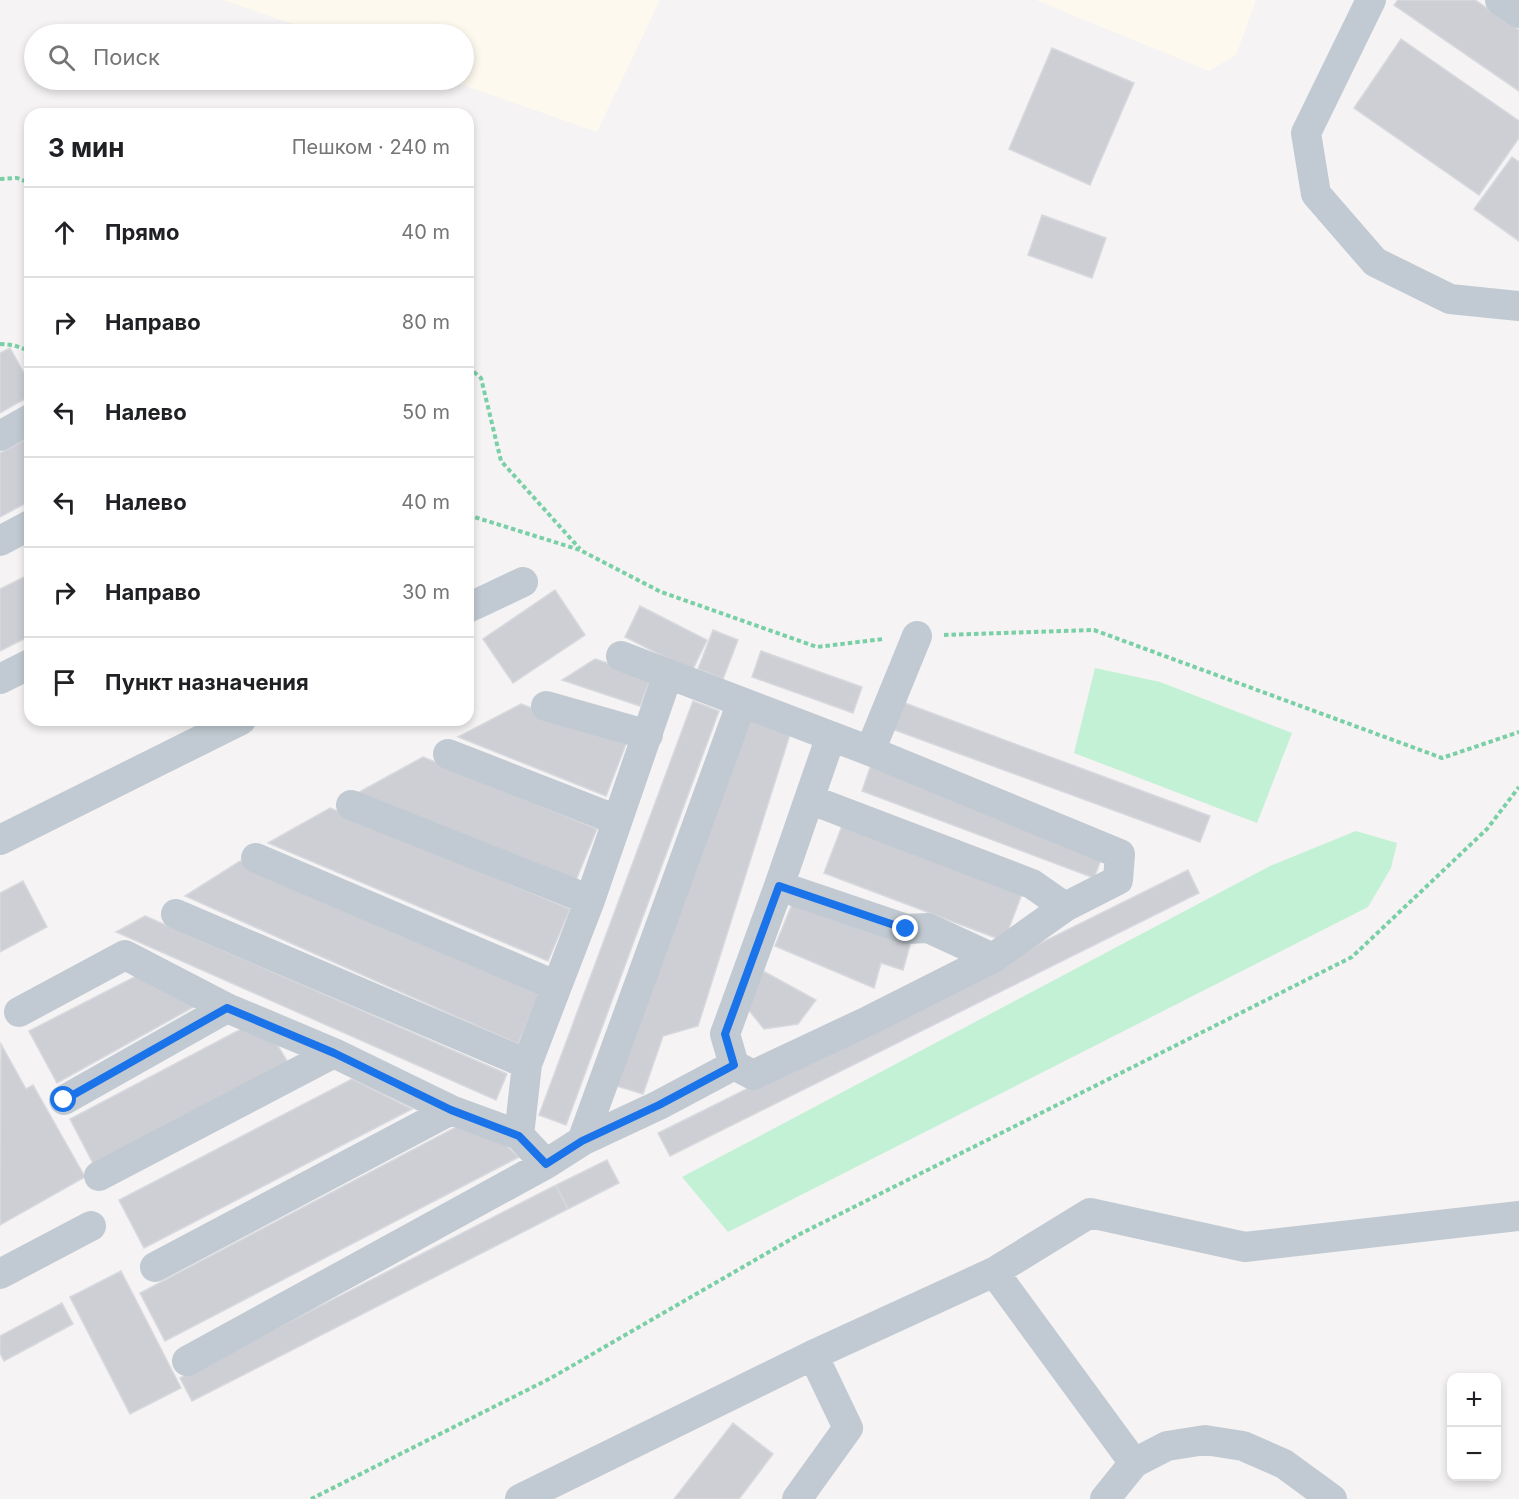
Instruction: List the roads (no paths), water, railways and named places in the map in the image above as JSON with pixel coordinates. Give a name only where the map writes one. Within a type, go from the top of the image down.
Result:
[{"type":"lane","points":[[1371,0],[1306,134],[1316,194],[1375,262],[1450,299],[1519,306]]},
{"type":"lane","points":[[1500,0],[1519,13]]},
{"type":"lane","points":[[0,436],[24,422]]},
{"type":"lane","points":[[0,542],[24,528]]},
{"type":"lane","points":[[474,605],[523,582]]},
{"type":"lane","points":[[870,751],[917,636]]},
{"type":"lane","points":[[621,656],[742,702],[831,736],[870,751],[1120,854],[1118,880],[1065,906],[993,958],[870,1020],[753,1075],[734,1065],[725,1034],[831,736]]},
{"type":"lane","points":[[0,679],[24,666]]},
{"type":"lane","points":[[519,1136],[527,1064],[590,900],[668,674]]},
{"type":"lane","points":[[582,1141],[742,702]]},
{"type":"lane","points":[[546,706],[648,735]]},
{"type":"lane","points":[[0,840],[229,726]]},
{"type":"lane","points":[[448,753],[617,820]]},
{"type":"lane","points":[[809,799],[1032,884],[1065,906]]},
{"type":"lane","points":[[351,805],[590,900]]},
{"type":"lane","points":[[256,858],[557,986]]},
{"type":"lane","points":[[779,886],[906,929],[928,928],[993,958]]},
{"type":"lane","points":[[176,914],[527,1064]]},
{"type":"lane","points":[[19,1012],[125,955],[227,1008],[334,1053],[451,1110],[519,1136],[546,1164]]},
{"type":"lane","points":[[64,1100],[227,1008]]},
{"type":"lane","points":[[99,1176],[334,1053]]},
{"type":"lane","points":[[187,1361],[546,1164],[582,1141],[659,1105],[734,1065]]},
{"type":"lane","points":[[155,1267],[451,1110]]},
{"type":"lane","points":[[520,1499],[566,1489],[813,1356],[994,1272],[1090,1213],[1245,1247],[1519,1216]]},
{"type":"lane","points":[[0,1274],[91,1226]]},
{"type":"lane","points":[[994,1272],[1134,1463]]},
{"type":"lane","points":[[797,1499],[848,1428],[813,1356]]},
{"type":"lane","points":[[1105,1499],[1134,1463],[1167,1446],[1205,1440],[1243,1446],[1284,1464],[1332,1499]]}]
